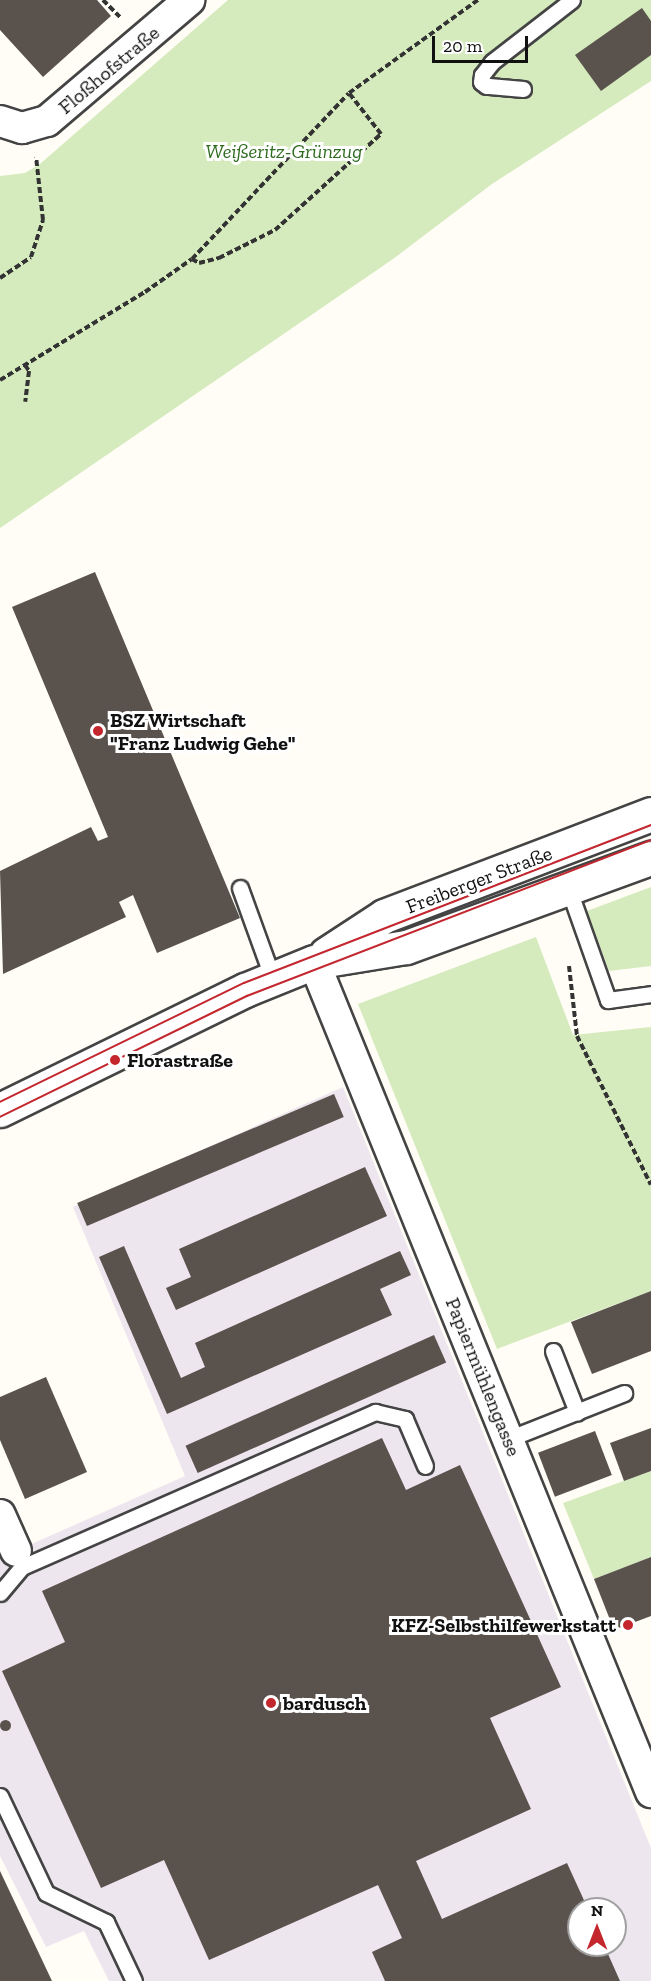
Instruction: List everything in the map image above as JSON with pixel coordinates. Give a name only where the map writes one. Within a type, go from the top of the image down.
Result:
[{"type":"street","name":"Floßhofstraße","points":[[11,125],[47,121],[189,0]]},
{"type":"street","name":"Freiberger Straße","points":[[0,1110],[273,978],[314,962],[384,916],[651,814]]},
{"type":"street","name":"Freiberger Straße","points":[[314,962],[406,947],[569,890],[651,858]]},
{"type":"street","name":"Papiermühlengasse","points":[[314,962],[651,1792]]},
{"type":"street","points":[[0,1515],[19,1559]]},
{"type":"lane","points":[[523,89],[486,86],[481,82],[482,75],[492,62],[572,0]]},
{"type":"lane","points":[[240,888],[273,978]]},
{"type":"lane","points":[[569,890],[608,1000],[651,994]]},
{"type":"lane","points":[[553,1352],[577,1412]]},
{"type":"lane","points":[[508,1438],[624,1393]]},
{"type":"lane","points":[[0,1593],[19,1559],[375,1412],[405,1419],[425,1466]]},
{"type":"lane","points":[[0,1796],[46,1893],[106,1922],[134,1981]]},
{"type":"path","points":[[0,380],[192,259],[349,93],[478,0]]},
{"type":"path","points":[[192,259],[199,263],[219,258],[275,230],[381,134],[349,93]]},
{"type":"path","points":[[0,278],[31,257],[43,220],[38,161],[11,125]]},
{"type":"path","points":[[25,365],[29,371],[26,402]]},
{"type":"path","points":[[588,944],[577,951],[567,974],[577,1036],[651,1185]]},
{"type":"shaded area","points":[[343,1087],[651,1848],[651,1981],[109,1981],[84,1931],[46,1947],[0,1856],[0,1558],[185,1476],[73,1207]]},
{"type":"green space","name":"Weißeritz-Grünzug","points":[[228,0],[651,0],[651,81],[492,184],[393,259],[0,528],[0,176],[25,173],[40,164]]},
{"type":"green space","points":[[651,887],[651,966],[609,971],[587,911]]},
{"type":"green space","points":[[536,937],[573,1035],[651,1027],[651,1291],[497,1349],[358,1004]]},
{"type":"green space","points":[[651,1471],[651,1557],[594,1579],[563,1503]]},
{"type":"building","points":[[0,0],[97,0],[111,16],[43,77],[0,30]]},
{"type":"building","points":[[642,8],[651,21],[651,55],[601,91],[575,55]]},
{"type":"building","points":[[95,572],[240,918],[157,953],[133,895],[119,902],[126,917],[3,974],[0,871],[91,827],[98,841],[108,837],[12,607]]},
{"type":"building","points":[[334,1094],[344,1117],[87,1226],[77,1203]]},
{"type":"building","points":[[365,1167],[387,1216],[176,1310],[166,1288],[191,1277],[179,1249]]},
{"type":"building","points":[[124,1246],[181,1378],[205,1367],[195,1343],[400,1251],[411,1275],[380,1289],[392,1315],[167,1414],[99,1257]]},
{"type":"building","points":[[651,1291],[651,1351],[592,1374],[571,1322]]},
{"type":"building","points":[[434,1335],[446,1362],[198,1473],[186,1446]]},
{"type":"building","points":[[46,1377],[87,1472],[25,1499],[0,1440],[0,1397]]},
{"type":"building","points":[[651,1428],[651,1471],[624,1481],[610,1443]]},
{"type":"building","points":[[595,1431],[612,1475],[555,1497],[538,1453]]},
{"type":"building","name":"bardusch","points":[[382,1438],[406,1490],[460,1465],[561,1687],[490,1718],[531,1809],[416,1861],[442,1919],[567,1863],[583,1897],[567,1897],[567,1957],[609,1957],[620,1981],[385,1981],[372,1952],[402,1938],[378,1885],[209,1960],[164,1860],[101,1888],[2,1671],[65,1642],[42,1591]]},
{"type":"building","points":[[651,1557],[651,1616],[614,1630],[594,1579]]},
{"type":"building","points":[[5,1719],[11,1725],[5,1731],[-1,1725]]},
{"type":"building","points":[[0,1871],[52,1981],[0,1981]]},
{"type":"tram line","points":[[0,1102],[244,983],[651,825]]},
{"type":"tram line","points":[[0,1117],[247,996],[651,840]]},
{"type":"place","name":"BSZ Wirtschaft \"Franz Ludwig Gehe\"","points":[[98,731]]},
{"type":"place","name":"Florastraße","points":[[115,1060]]},
{"type":"place","name":"KFZ-Selbsthilfewerkstatt","points":[[628,1625]]},
{"type":"place","name":"bardusch","points":[[271,1703]]}]
